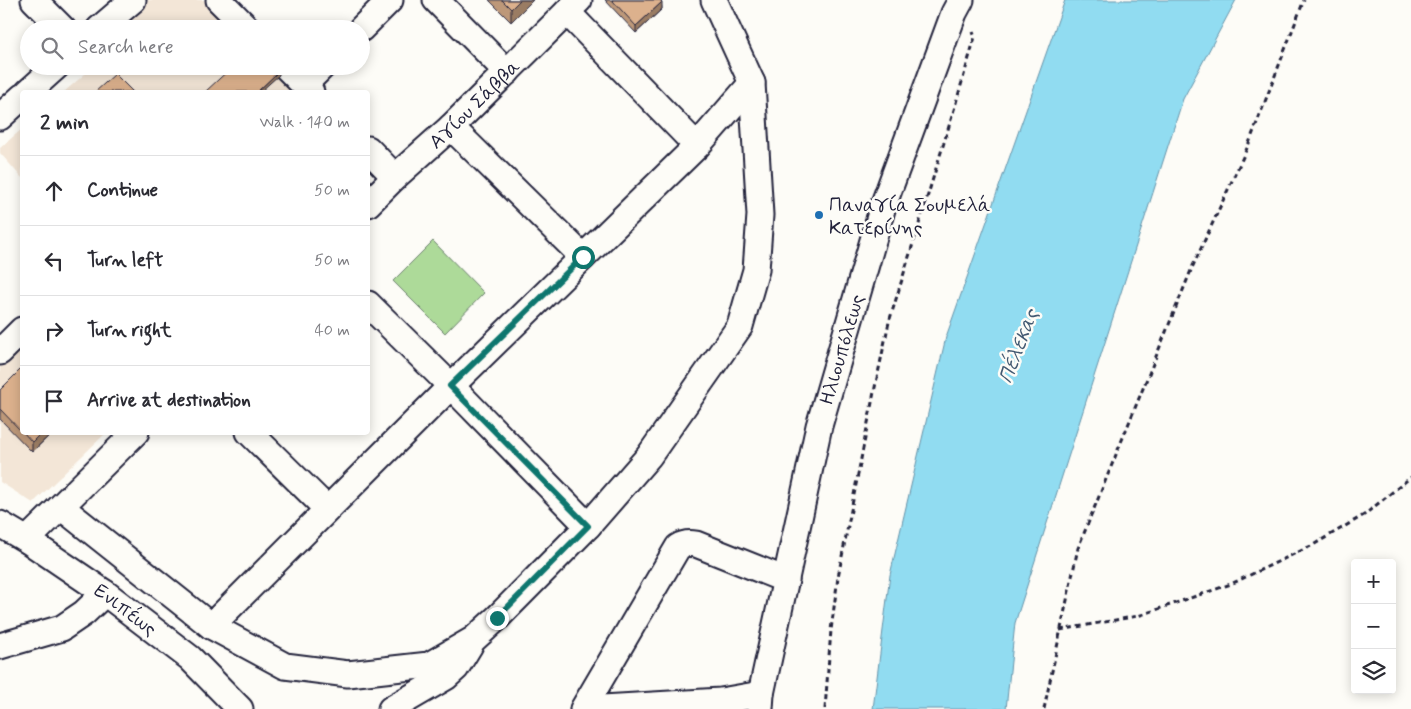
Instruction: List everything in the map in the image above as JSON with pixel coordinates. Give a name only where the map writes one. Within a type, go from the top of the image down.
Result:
[{"type":"street","points":[[34,0],[54,20]]},
{"type":"street","points":[[110,20],[133,0]]},
{"type":"street","points":[[219,0],[239,20]]},
{"type":"street","points":[[370,20],[390,0]]},
{"type":"street","points":[[436,0],[507,72]]},
{"type":"street","points":[[61,507],[211,626],[285,666],[348,674],[429,665],[474,638],[497,618],[588,526],[649,456],[740,326],[756,270],[760,215],[752,83],[714,0]]},
{"type":"street","name":"Ηλιουπόλεως","points":[[761,702],[819,426],[883,206],[960,0]]},
{"type":"street","points":[[573,6],[697,146]]},
{"type":"street","name":"Αγίου Σάββα","points":[[370,202],[507,72],[573,6]]},
{"type":"street","points":[[30,90],[47,75]]},
{"type":"street","points":[[294,75],[308,89],[317,75]]},
{"type":"street","points":[[211,626],[450,386],[697,146],[752,83]]},
{"type":"street","points":[[0,117],[20,99]]},
{"type":"street","points":[[450,127],[583,257]]},
{"type":"street","points":[[370,151],[396,177]]},
{"type":"street","points":[[370,306],[588,526]]},
{"type":"street","points":[[0,352],[20,332]]},
{"type":"street","points":[[27,540],[133,435]]},
{"type":"street","points":[[252,435],[327,509]]},
{"type":"street","name":"Ενιπέως","points":[[0,524],[105,593],[190,658],[240,709]]},
{"type":"street","points":[[584,709],[678,547],[683,544],[696,544],[786,580]]},
{"type":"street","points":[[0,646],[62,628],[84,613],[105,593]]},
{"type":"street","points":[[391,709],[446,677],[456,668],[474,638]]},
{"type":"street","points":[[584,709],[721,701],[761,702]]},
{"type":"path","points":[[1044,709],[1078,548],[1192,268],[1248,146],[1304,0]]},
{"type":"path","points":[[825,709],[831,630],[838,577],[874,392],[890,322],[974,37]]},
{"type":"path","points":[[1060,630],[1138,616],[1231,584],[1313,546],[1364,516],[1411,477]]},
{"type":"shaded area","points":[[147,0],[213,0],[232,20],[124,20]]},
{"type":"shaded area","points":[[84,75],[284,75],[295,90],[66,90]]},
{"type":"shaded area","points":[[20,131],[20,176],[0,153],[0,148]]},
{"type":"shaded area","points":[[20,346],[20,435],[104,435],[33,503],[0,482],[0,366]]},
{"type":"green space","points":[[433,241],[484,293],[445,333],[393,281]]},
{"type":"water","name":"Πέλεκας","points":[[1065,0],[1236,0],[1183,99],[1015,623],[1006,709],[873,709],[890,575],[946,337]]},
{"type":"building","points":[[502,0],[520,0],[511,9]]},
{"type":"building","points":[[612,0],[660,0],[662,2],[636,26]]},
{"type":"building","points":[[116,75],[131,90],[97,90]]},
{"type":"building","points":[[223,75],[275,75],[259,90],[207,90]]},
{"type":"building","points":[[20,370],[20,430],[0,409],[0,390]]},
{"type":"building","points":[[26,435],[39,435],[32,442]]},
{"type":"place","name":"Παναγία Σουμελά Κατερίνης","points":[[819,215]]},
{"type":"route","points":[[497,618],[588,526],[450,386],[583,257]]}]
